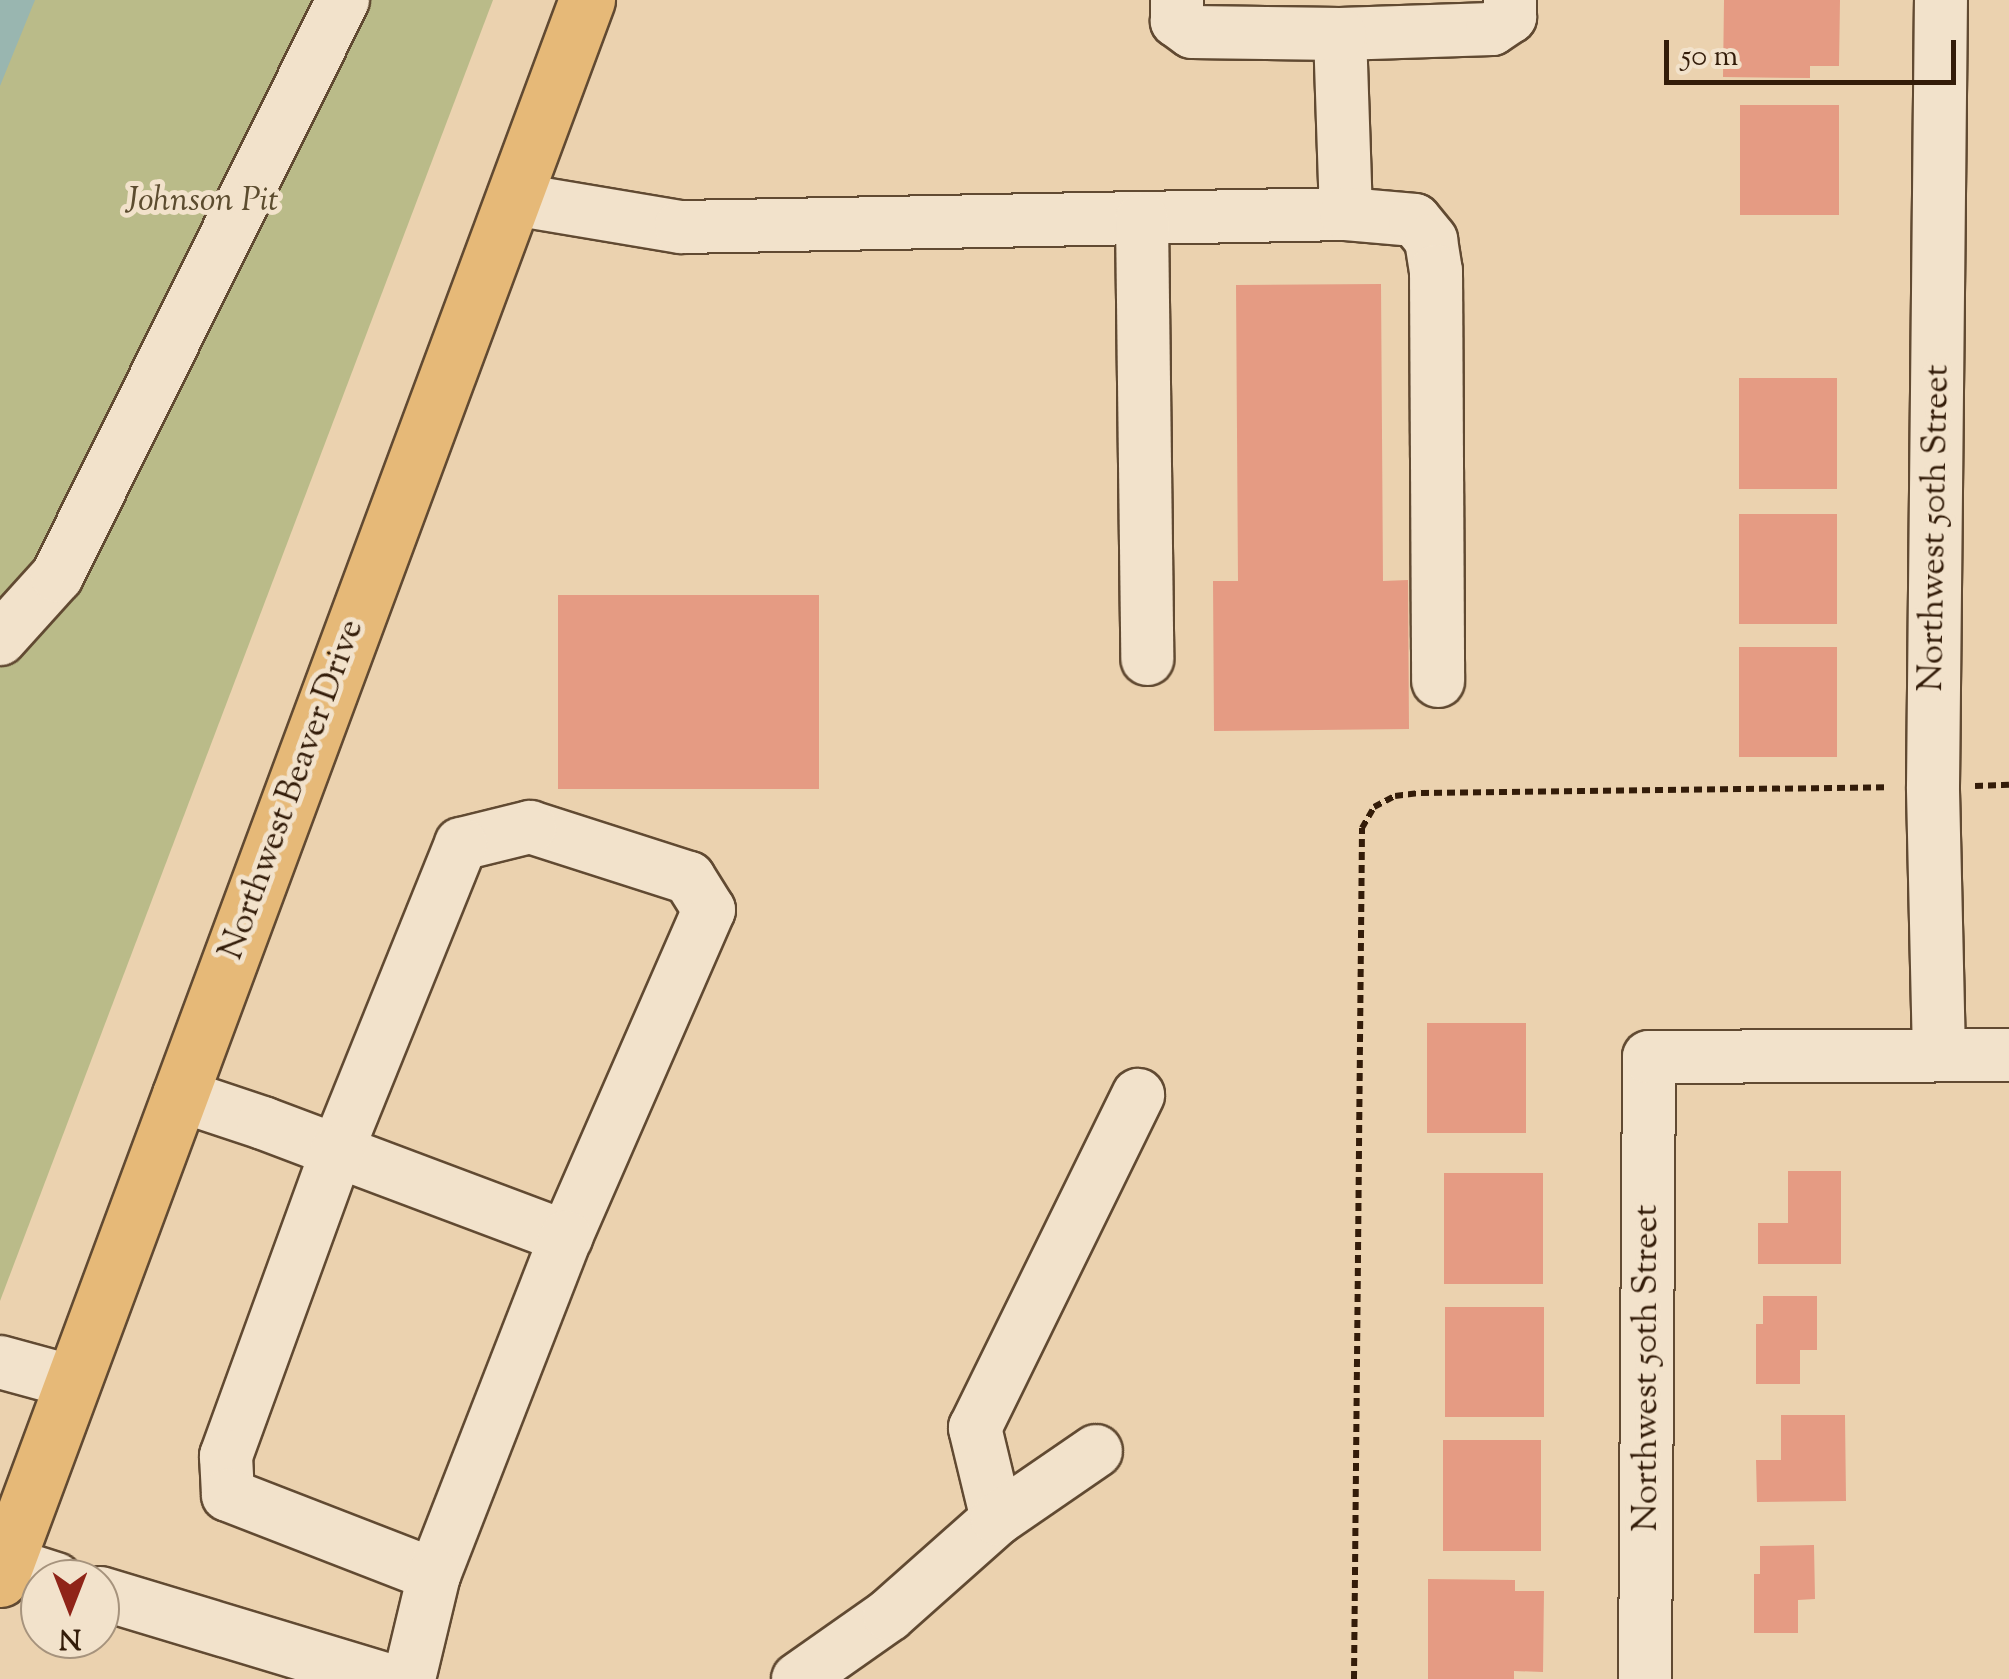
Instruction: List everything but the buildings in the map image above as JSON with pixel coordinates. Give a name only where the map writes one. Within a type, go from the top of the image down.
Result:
[{"type":"main road","name":"Northwest Beaver Drive","points":[[25,1559],[73,1382],[587,0]]},
{"type":"street","points":[[0,639],[57,576],[344,0]]},
{"type":"street","points":[[1177,0],[1178,21],[1192,32],[1340,34],[1492,28],[1510,17],[1510,0]]},
{"type":"street","name":"Northwest 50th Street","points":[[1645,1679],[1650,1057],[1938,1055],[1933,786],[1941,0]]},
{"type":"street","points":[[1340,34],[1346,214]]},
{"type":"street","points":[[513,198],[681,226],[1346,214],[1415,220],[1431,240],[1436,271],[1438,682]]},
{"type":"street","points":[[1142,219],[1147,659]]},
{"type":"street","points":[[409,1679],[434,1575],[566,1237],[709,910],[690,878],[530,827],[461,844],[337,1151],[226,1456],[228,1495],[434,1575]]},
{"type":"street","points":[[1938,1055],[2009,1055]]},
{"type":"street","points":[[180,1096],[566,1237]]},
{"type":"street","points":[[997,1518],[974,1428],[1138,1096]]},
{"type":"street","points":[[0,1362],[73,1382]]},
{"type":"street","points":[[798,1679],[889,1614],[997,1518],[1096,1451]]},
{"type":"street","points":[[120,1598],[385,1679]]},
{"type":"path","points":[[1354,1679],[1362,828],[1374,807],[1396,796],[1421,793],[2009,785]]},
{"type":"green space","name":"Johnson Pit","points":[[0,0],[493,0],[0,1301]]},
{"type":"water","points":[[0,0],[35,0],[0,86]]}]
